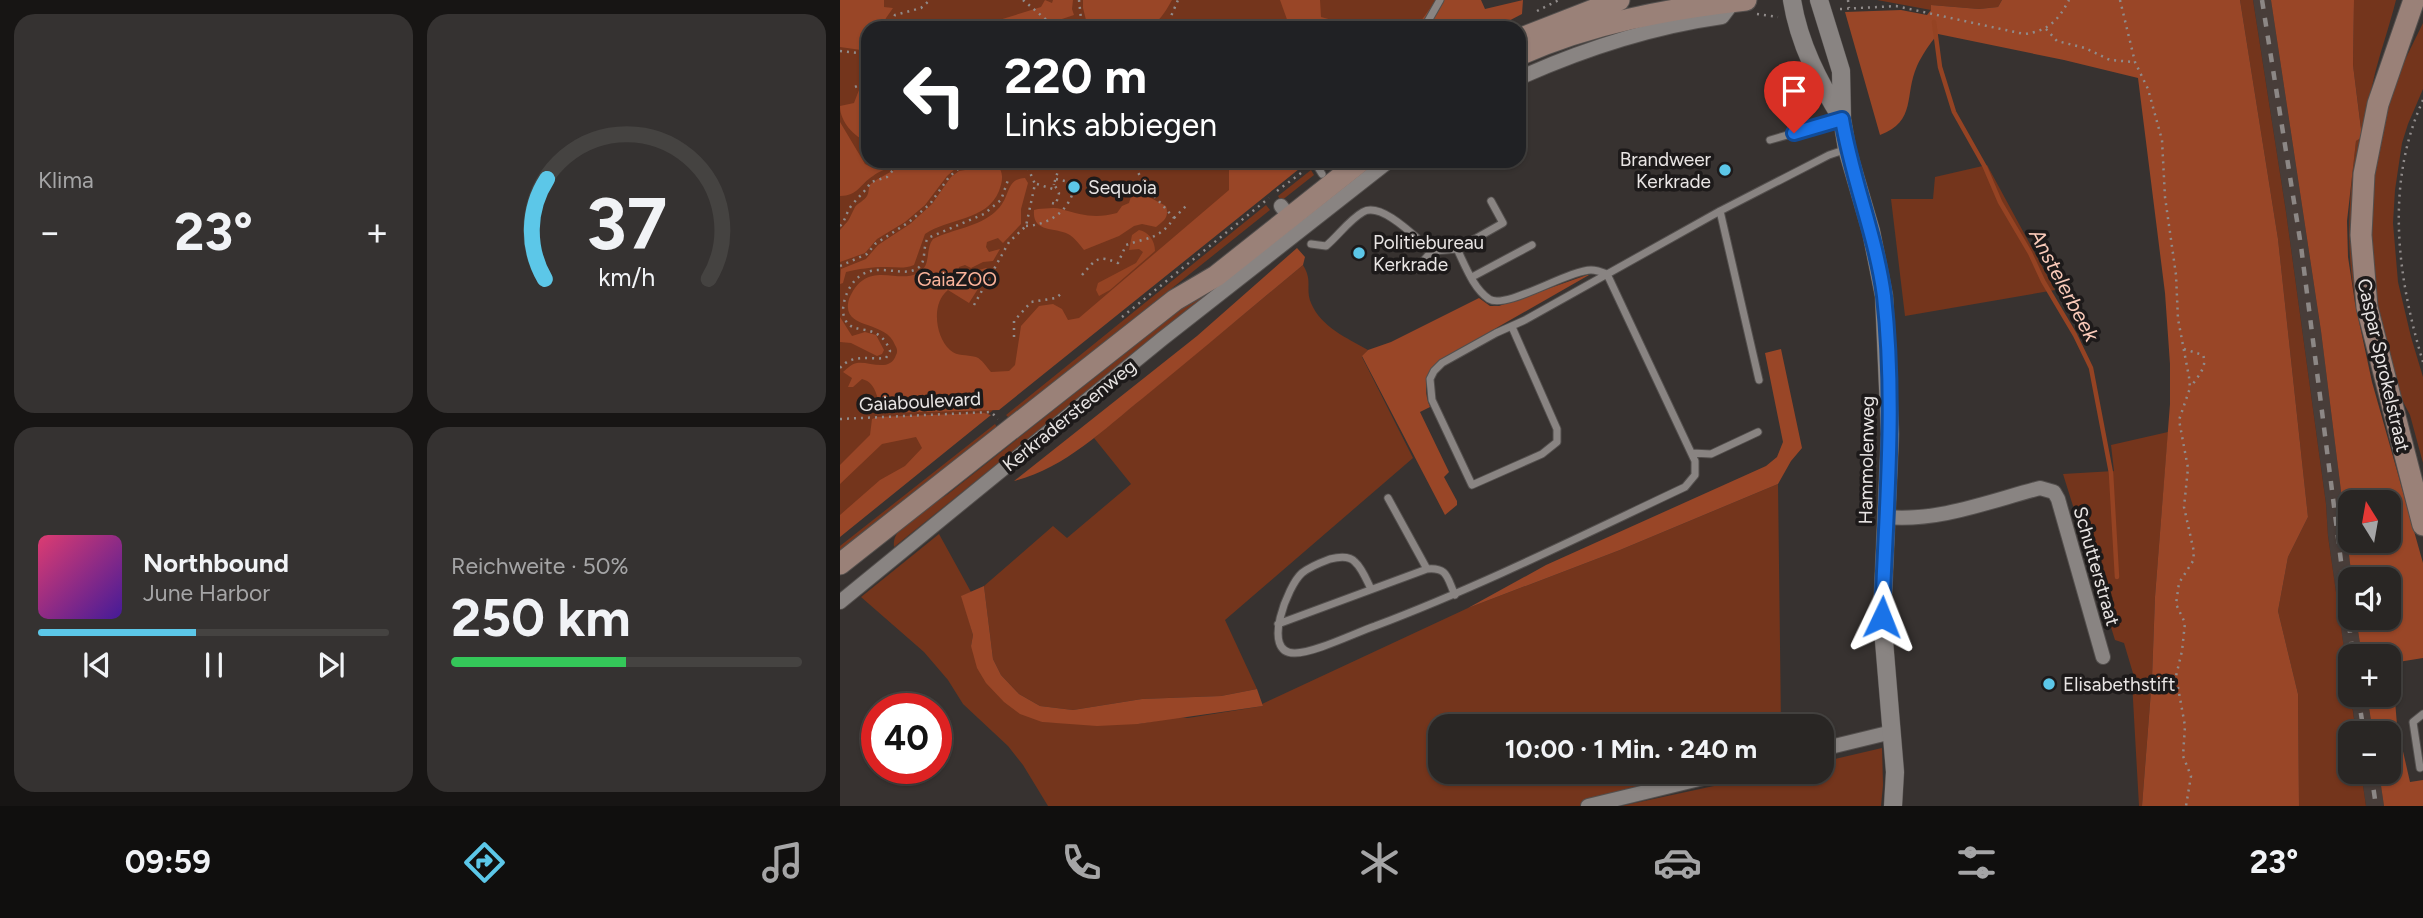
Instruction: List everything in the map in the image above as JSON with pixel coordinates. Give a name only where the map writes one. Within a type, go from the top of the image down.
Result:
[{"type":"main road","points":[[1526,36],[1619,0]]},
{"type":"main road","name":"Caspar Sprokelstraat","points":[[2414,0],[2378,104],[2364,174],[2361,235],[2367,307],[2423,525]]},
{"type":"main road","points":[[1526,52],[1589,28],[1633,17],[1734,6]]},
{"type":"main road","name":"Kerkradersteenweg","points":[[1291,218],[1323,168]]},
{"type":"main road","name":"Kerkradersteenweg","points":[[840,564],[1175,300],[1216,276],[1352,168]]},
{"type":"street","name":"Hammolenweg","points":[[1819,0],[1841,71],[1842,119],[1847,149],[1871,231],[1884,296],[1890,434],[1882,617],[1895,772],[1893,806]]},
{"type":"street","points":[[1526,75],[1628,37],[1734,6]]},
{"type":"street","name":"Hammolenweg","points":[[1794,8],[1817,77],[1842,119]]},
{"type":"street","name":"Kerkradersteenweg","points":[[840,602],[1152,348],[1291,218],[1377,168]]},
{"type":"street","name":"Schutterstraat","points":[[1886,517],[1923,518],[2040,488],[2054,492],[2103,657]]},
{"type":"street","points":[[1834,746],[1892,732]]},
{"type":"street","points":[[1588,806],[1679,784]]},
{"type":"lane","points":[[1428,21],[1440,0]]},
{"type":"lane","points":[[1770,140],[1842,119]]},
{"type":"lane","points":[[1512,327],[1557,429],[1557,442],[1542,454],[1472,485],[1432,400],[1430,379],[1442,363],[1720,211],[1829,155],[1847,149]]},
{"type":"lane","points":[[1416,269],[1432,251],[1457,249],[1503,223],[1491,201]]},
{"type":"lane","points":[[1311,244],[1326,246],[1364,211],[1376,210],[1396,221],[1432,251]]},
{"type":"lane","points":[[1720,211],[1759,380]]},
{"type":"lane","points":[[1472,277],[1532,246]]},
{"type":"lane","points":[[1457,249],[1472,277],[1487,297],[1496,301],[1522,295],[1588,270],[1607,274]]},
{"type":"lane","points":[[1371,589],[1355,561],[1343,556],[1301,573],[1286,598],[1278,624],[1279,643],[1285,651],[1294,653],[1318,647],[1455,595],[1685,487],[1695,475],[1692,453],[1607,274]]},
{"type":"lane","points":[[1692,453],[1711,454],[1759,432]]},
{"type":"lane","points":[[1388,498],[1427,569]]},
{"type":"lane","points":[[1278,624],[1427,569],[1438,568],[1445,572],[1455,595]]},
{"type":"lane","points":[[2420,768],[2413,722],[2423,714]]},
{"type":"path","points":[[891,21],[895,15],[921,8],[930,0]]},
{"type":"path","points":[[1023,0],[1048,21]]},
{"type":"path","points":[[1079,0],[1081,21]]},
{"type":"path","points":[[1169,21],[1178,0]]},
{"type":"path","points":[[1540,10],[1559,0]]},
{"type":"path","points":[[1840,0],[1840,9],[1896,6],[2024,34],[2046,29],[2057,20],[2069,0]]},
{"type":"path","points":[[1848,0],[1849,8]]},
{"type":"path","points":[[2120,0],[2134,62],[2148,89],[2162,140],[2166,217],[2175,267],[2178,318],[2190,388]]},
{"type":"path","points":[[1734,6],[1776,17],[1794,8]]},
{"type":"path","points":[[2046,29],[2057,41],[2085,48],[2110,60],[2134,62]]},
{"type":"path","points":[[840,51],[861,53]]},
{"type":"path","points":[[855,87],[861,84]]},
{"type":"path","points":[[2423,100],[2411,129],[2403,166],[2398,224],[2399,254],[2406,295],[2423,362]]},
{"type":"path","points":[[840,226],[851,205],[861,197],[871,182],[887,177],[895,168]]},
{"type":"path","points":[[840,266],[867,254],[875,244],[909,222],[930,204],[949,177],[962,168]]},
{"type":"path","points":[[974,305],[1009,242],[1026,226],[1035,184],[1028,168]]},
{"type":"path","points":[[1035,184],[1053,189],[1059,168]]},
{"type":"path","points":[[1135,168],[1148,189],[1174,218]]},
{"type":"path","points":[[1056,179],[1069,182]]},
{"type":"path","points":[[840,368],[856,358],[886,358],[890,351],[887,341],[870,330],[857,328],[845,321],[843,313],[846,295],[853,282],[867,272],[912,271],[918,268],[923,263],[923,252],[928,238],[972,220],[1001,200],[1008,180]]},
{"type":"path","points":[[1052,203],[1056,204],[1059,194],[1054,184]]},
{"type":"path","points":[[1026,226],[1038,225],[1067,209],[1072,195]]},
{"type":"path","points":[[1083,275],[1096,258],[1103,257],[1118,262],[1126,245],[1152,239],[1186,206]]},
{"type":"path","points":[[1014,337],[1014,321],[1031,302],[1056,298],[1063,292]]},
{"type":"path","points":[[2185,349],[2203,355],[2205,359],[2201,372],[2190,388],[2179,420],[2188,468],[2184,507],[2194,552],[2193,561],[2179,583],[2176,604],[2185,623],[2176,676],[2185,717],[2183,756],[2190,776],[2186,806]]},
{"type":"path","name":"Gaiaboulevard","points":[[840,419],[991,412],[1009,432]]},
{"type":"shaded area","points":[[2253,0],[2271,0],[2321,331],[2341,490],[2338,490],[2338,553],[2349,553],[2350,567],[2338,567],[2338,607],[2326,504],[2286,212]]},
{"type":"shaded area","points":[[1139,230],[1151,238],[1155,251],[1110,290],[1099,296],[1096,290],[1098,283],[1136,263],[1143,252],[1139,249],[1129,250],[1132,235]]},
{"type":"shaded area","points":[[2341,630],[2358,630],[2360,644],[2343,644]]},
{"type":"shaded area","points":[[2353,707],[2369,707],[2371,721],[2354,721]]},
{"type":"shaded area","points":[[2363,784],[2381,784],[2384,806],[2366,806]]},
{"type":"green space","name":"GaiaZOO","points":[[840,0],[1455,0],[1442,21],[861,21],[861,168],[1260,168],[1115,290],[1035,365],[991,412],[840,527]]},
{"type":"green space","points":[[840,0],[884,0],[884,7],[893,8],[885,21],[861,21],[861,50],[840,47]]},
{"type":"green space","points":[[1045,0],[1052,3],[1053,0],[1073,0],[1074,15],[1060,21],[996,21],[1041,7]]},
{"type":"green space","points":[[1083,0],[1172,0],[1158,21],[1086,21]]},
{"type":"green space","points":[[1280,0],[1320,0],[1321,17],[1336,21],[1288,21]]},
{"type":"green space","points":[[1436,0],[1481,0],[1485,9],[1523,0],[1522,14],[1508,21],[1421,21]]},
{"type":"green space","points":[[1877,0],[2002,0],[1998,7],[1979,9],[1931,5],[1931,10]]},
{"type":"green space","points":[[2002,0],[2240,0],[2278,239],[2308,517],[2288,557],[2278,611],[2298,694],[2299,806],[2142,806],[2170,404],[2170,364],[2165,293],[2138,78],[1938,34],[1917,66],[1905,115],[1892,129],[1880,135],[1845,12],[1901,10],[1927,15],[1931,5],[1979,9],[1998,7]]},
{"type":"green space","points":[[2240,0],[2253,0],[2286,212],[2326,504],[2338,606],[2338,630],[2341,630],[2343,644],[2338,644],[2338,707],[2352,707],[2354,721],[2338,721],[2338,784],[2363,784],[2366,806],[2299,806],[2298,694],[2278,611],[2288,557],[2308,517],[2278,239]]},
{"type":"green space","points":[[2271,0],[2354,0],[2353,65],[2362,137],[2356,141],[2347,221],[2348,257],[2372,382],[2423,563],[2423,658],[2401,662],[2401,644],[2360,644],[2358,630],[2401,630],[2401,567],[2350,567],[2349,553],[2401,553],[2401,490],[2341,490],[2321,331]]},
{"type":"green space","points":[[2354,0],[2396,0],[2375,72],[2362,135],[2353,65]]},
{"type":"green space","points":[[2423,23],[2423,89],[2402,143],[2393,223],[2398,282],[2423,377],[2423,463],[2410,415],[2391,379],[2370,264],[2372,185],[2379,143],[2399,72]]},
{"type":"green space","points":[[859,90],[861,139],[842,118],[840,106],[854,103]]},
{"type":"green space","points":[[840,122],[861,157],[861,168],[887,168],[875,174],[855,192],[840,196]]},
{"type":"green space","points":[[2362,136],[2356,173],[2352,233],[2361,325],[2352,278],[2349,233],[2356,141]]},
{"type":"green space","points":[[1987,165],[2055,290],[1905,316],[1891,199],[1933,199],[1935,177]]},
{"type":"green space","points":[[899,168],[956,168],[925,205],[905,222],[877,239],[865,253],[840,262],[840,230],[855,207],[867,196],[870,185]]},
{"type":"green space","points":[[1000,168],[1002,182],[999,191],[986,208],[925,234],[914,265],[846,272],[843,283],[840,284],[841,269],[866,259],[878,245],[910,224],[932,204],[951,177],[959,171]]},
{"type":"green space","points":[[1300,168],[999,410],[884,413],[874,388],[867,381],[862,379],[853,387],[848,387],[852,378],[843,372],[850,366],[857,363],[889,364],[897,354],[896,346],[883,331],[851,316],[848,309],[849,299],[857,286],[866,278],[875,275],[906,276],[923,269],[933,239],[988,217],[1000,207],[1011,186],[1018,179],[1025,178],[1028,183],[1021,209],[1021,224],[1003,243],[998,238],[987,242],[989,252],[1000,249],[993,261],[971,268],[965,265],[959,267],[958,275],[964,280],[970,278],[972,272],[986,268],[990,270],[969,303],[948,290],[937,311],[941,337],[950,350],[956,354],[978,358],[991,372],[1009,371],[1015,365],[1021,326],[1039,306],[1053,304],[1062,309],[1068,320],[1079,318],[1229,190],[1229,170]]},
{"type":"green space","points":[[1311,170],[1314,175],[1281,201],[1278,196]]},
{"type":"green space","points":[[1136,180],[1147,196],[1166,206],[1166,218],[1156,227],[1142,224],[1134,226],[1119,236],[1084,250],[1070,235],[1040,226],[1034,217],[1034,210],[1050,208],[1089,216],[1117,213],[1122,206],[1129,203]]},
{"type":"green space","points":[[1266,205],[1270,210],[1012,416],[1009,418],[1006,415]]},
{"type":"green space","points":[[1283,228],[1286,231],[894,547],[895,539],[905,523],[948,494]]},
{"type":"green space","points":[[1297,248],[1305,257],[1303,265],[1098,435],[1067,458],[1014,481],[1197,336]]},
{"type":"green space","points":[[1303,265],[1308,276],[1309,298],[1321,319],[1335,331],[1368,350],[1362,357],[1413,458],[1225,620],[1257,689],[1221,696],[1142,699],[1073,710],[1040,706],[1019,694],[1001,675],[993,659],[984,586],[1053,526],[1067,538],[1131,484],[1094,438]]},
{"type":"green space","points":[[1587,275],[1442,359],[1432,369],[1426,387],[1430,407],[1420,412],[1449,472],[1444,477],[1457,501],[1457,505],[1445,515],[1362,356],[1368,350],[1391,342],[1479,298],[1490,306],[1499,306]]},
{"type":"green space","points":[[840,317],[852,336],[865,332],[876,335],[884,350],[882,354],[877,356],[851,343],[840,342]]},
{"type":"green space","points":[[1781,349],[1802,448],[1778,484],[1620,550],[1468,608],[1546,565],[1766,466],[1777,457],[1783,442],[1765,353]]},
{"type":"green space","points":[[984,413],[991,415],[840,537],[840,515],[880,480],[905,466],[922,448],[916,437],[882,444],[840,484],[840,465],[870,435],[872,419]]},
{"type":"green space","points":[[995,424],[997,427],[840,554],[840,546]]},
{"type":"green space","points":[[2168,432],[2155,597],[2152,678],[2142,806],[2139,806],[2132,682],[2135,680],[2124,643],[2115,640],[2063,474],[2114,471],[2111,445]]},
{"type":"green space","points":[[1778,484],[1781,714],[1428,714],[1428,784],[1684,784],[1590,806],[1048,806],[1008,746],[963,704],[948,680],[924,652],[861,597],[939,534],[971,592],[962,596],[973,635],[971,646],[1042,722],[1138,724],[1263,706],[1262,704],[1468,608],[1620,550]]},
{"type":"green space","points":[[984,586],[993,659],[1001,675],[1019,694],[1040,706],[1073,710],[1142,699],[1221,696],[1257,689],[1263,706],[1138,724],[1097,726],[1042,722],[1020,714],[986,683],[977,668],[971,646],[973,635],[961,596]]},
{"type":"green space","points":[[2369,707],[2396,707],[2397,721],[2371,721]]},
{"type":"green space","points":[[2401,743],[2410,782],[2423,780],[2423,806],[2384,806],[2381,784],[2401,784]]},
{"type":"green space","points":[[1882,748],[1881,806],[1621,806],[1723,784],[1834,784],[1834,759]]},
{"type":"waterway","name":"Anstelerbeek","points":[[1934,22],[1940,67],[1954,112],[2091,368],[2111,473],[2117,577]]},
{"type":"railway","points":[[2262,0],[2301,246],[2351,644]]},
{"type":"railway","points":[[2360,707],[2362,721]]},
{"type":"railway","points":[[2373,784],[2376,806]]},
{"type":"place","name":"Brandweer Kerkrade","points":[[1725,170]]},
{"type":"place","name":"Sequoia","points":[[1074,187]]},
{"type":"place","name":"Politiebureau Kerkrade","points":[[1359,253]]},
{"type":"place","name":"Elisabethstift","points":[[2049,684]]},
{"type":"route","points":[[1794,133],[1842,119],[1847,149],[1871,231],[1884,296],[1890,434],[1882,617]]}]
